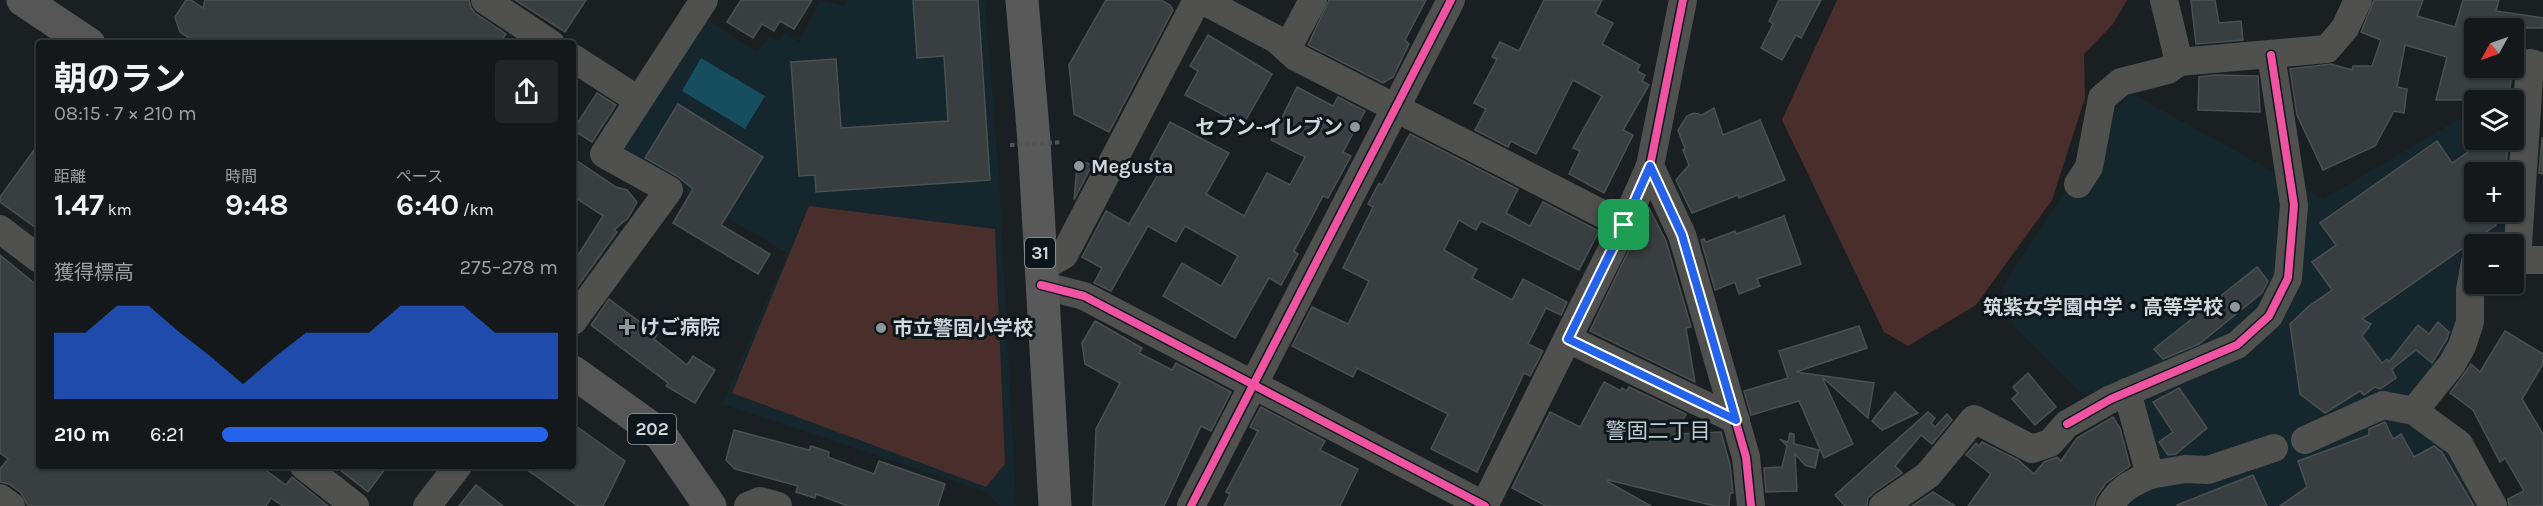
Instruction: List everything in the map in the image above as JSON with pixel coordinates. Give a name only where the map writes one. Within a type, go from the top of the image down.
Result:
[{"type":"highway","points":[[27,1],[83,40]]},
{"type":"highway","name":"202","points":[[576,374],[661,435],[710,506]]},
{"type":"main road","name":"31","points":[[1022,0],[1034,141],[1054,506]]},
{"type":"street","points":[[485,0],[545,40]]},
{"type":"street","points":[[576,317],[669,190],[604,154],[704,0]]},
{"type":"street","points":[[1197,0],[1064,255],[1041,277],[1084,296],[1484,506],[1624,225],[1650,166],[1683,0]]},
{"type":"street","points":[[1202,0],[1276,39],[1296,57],[1624,225]]},
{"type":"street","points":[[1287,49],[1313,0]]},
{"type":"street","points":[[1191,506],[1451,0]]},
{"type":"street","points":[[2164,0],[2179,62]]},
{"type":"street","points":[[2078,184],[2089,167],[2102,98],[2121,82],[2168,70],[2179,62],[2327,49],[2345,28],[2358,0]]},
{"type":"street","points":[[1883,506],[1928,475],[1974,419],[2032,449],[2050,443],[2067,424],[2111,399],[2237,345],[2269,316],[2288,278],[2294,205],[2271,55]]},
{"type":"street","points":[[576,60],[638,100]]},
{"type":"street","points":[[2525,260],[2530,63],[2543,67]]},
{"type":"street","points":[[1650,166],[1682,235],[1746,457],[1751,506]]},
{"type":"street","points":[[0,229],[36,257]]},
{"type":"street","points":[[2414,411],[2452,364],[2462,346],[2470,322],[2470,294]]},
{"type":"street","points":[[1568,339],[1736,420]]},
{"type":"street","points":[[2127,392],[2150,475]]},
{"type":"street","points":[[2305,440],[2383,405],[2414,411],[2459,444],[2493,506]]},
{"type":"street","points":[[2110,506],[2116,494],[2150,475],[2185,469],[2208,470],[2274,448]]},
{"type":"street","points":[[308,469],[355,506]]},
{"type":"street","points":[[427,506],[456,469]]},
{"type":"street","points":[[0,498],[11,506]]},
{"type":"street","points":[[748,506],[760,501],[778,506]]},
{"type":"path","points":[[1010,145],[1062,142]]},
{"type":"shaded area","name":"市立警固小学校","points":[[821,0],[844,6],[849,0],[985,0],[999,179],[1016,506],[1000,506],[986,492],[722,404],[787,253],[620,154],[706,19],[757,52],[769,37],[778,41],[785,33],[799,42]]},
{"type":"shaded area","points":[[1837,0],[2127,0],[2113,24],[2084,54],[2085,98],[2052,200],[1976,305],[1908,346],[1884,332],[1782,120]]},
{"type":"shaded area","name":"筑紫女学園中学・高等学校","points":[[2129,92],[2323,199],[2461,118],[2464,122],[2464,150],[2488,150],[2498,162],[2464,162],[2464,222],[2509,222],[2509,234],[2464,234],[2464,294],[2468,294],[2459,343],[2413,402],[2444,438],[2482,506],[2120,506],[2160,482],[2130,383],[2083,395],[2013,326],[2002,288]]},
{"type":"shaded area","points":[[809,206],[995,229],[1005,464],[986,487],[732,393]]},
{"type":"water","points":[[701,58],[765,96],[745,129],[682,91]]},
{"type":"building","points":[[186,0],[191,0],[203,8],[205,0],[469,0],[475,13],[506,34],[502,40],[192,40],[180,32],[175,17]]},
{"type":"building","points":[[515,0],[586,0],[565,32]]},
{"type":"building","points":[[741,0],[812,0],[794,29],[780,21],[774,31],[762,24],[753,38],[727,22]]},
{"type":"building","points":[[913,0],[978,0],[990,180],[816,192],[815,175],[799,176],[791,62],[836,59],[841,128],[948,121],[944,56],[917,58]]},
{"type":"building","points":[[1106,0],[1161,0],[1170,5],[1173,10],[1109,132],[1074,114],[1069,65]]},
{"type":"building","points":[[1329,0],[1426,0],[1405,40],[1409,44],[1393,77],[1383,83],[1308,45]]},
{"type":"building","points":[[1544,0],[1602,0],[1595,14],[1613,23],[1602,44],[1640,65],[1637,71],[1645,75],[1642,81],[1649,85],[1623,130],[1633,135],[1604,193],[1569,174],[1580,151],[1573,148],[1602,96],[1573,80],[1536,154],[1511,141],[1508,147],[1475,130],[1486,109],[1474,103],[1497,59],[1492,57],[1500,42],[1519,51]]},
{"type":"building","points":[[1779,0],[1821,0],[1801,38],[1796,35],[1782,60],[1761,48],[1773,24],[1769,21]]},
{"type":"building","points":[[2191,0],[2215,0],[2219,23],[2241,21],[2243,40],[2196,44]]},
{"type":"building","points":[[2374,0],[2423,0],[2417,16],[2455,27],[2463,0],[2499,0],[2496,11],[2543,18],[2543,28],[2524,28],[2524,18],[2464,18],[2464,78],[2511,78],[2510,90],[2464,90],[2464,100],[2436,100],[2447,57],[2405,45],[2397,87],[2407,89],[2404,113],[2394,111],[2375,146],[2323,170],[2297,115],[2290,69],[2331,64],[2352,70],[2353,66],[2372,66],[2381,40],[2361,32]]},
{"type":"building","points":[[1208,35],[1272,74],[1243,125],[1185,95],[1198,71],[1190,66]]},
{"type":"building","points":[[2258,76],[2260,112],[2198,110],[2199,77]]},
{"type":"building","points":[[1297,87],[1333,106],[1338,97],[1365,111],[1343,152],[1351,156],[1328,198],[1323,196],[1294,251],[1298,254],[1281,285],[1269,278],[1235,338],[1163,296],[1182,263],[1221,286],[1238,256],[1185,226],[1176,242],[1148,226],[1111,291],[1094,283],[1102,268],[1082,257],[1106,211],[1129,224],[1163,166],[1150,159],[1170,122],[1229,153],[1206,194],[1244,216],[1267,173],[1290,185],[1305,157],[1271,140]]},
{"type":"building","points":[[597,93],[616,105],[592,142],[576,132],[576,125]]},
{"type":"building","points":[[678,104],[763,157],[721,225],[770,254],[758,274],[673,223],[693,189],[677,176],[645,158]]},
{"type":"building","points":[[1714,108],[1723,135],[1760,120],[1785,180],[1692,213],[1676,180],[1689,165],[1678,130],[1687,116],[1694,113],[1702,115]]},
{"type":"building","points":[[1410,134],[1518,189],[1506,213],[1530,226],[1543,202],[1599,231],[1579,270],[1481,221],[1476,230],[1459,220],[1444,250],[1477,269],[1472,278],[1512,300],[1523,279],[1567,302],[1561,315],[1546,308],[1528,344],[1543,351],[1530,376],[1524,373],[1477,472],[1431,449],[1448,414],[1357,368],[1353,377],[1292,346],[1312,307],[1348,324],[1369,281],[1343,268],[1373,207],[1368,204],[1379,183],[1382,185]]},
{"type":"building","points":[[2543,138],[2543,174],[2539,173]]},
{"type":"building","points":[[2437,141],[2452,163],[2471,150],[2507,150],[2507,162],[2464,162],[2464,222],[2494,222],[2496,225],[2483,234],[2464,234],[2464,247],[2362,319],[2371,324],[2362,336],[2382,363],[2387,359],[2389,362],[2418,325],[2429,334],[2438,322],[2449,332],[2447,339],[2432,363],[2416,350],[2392,369],[2396,378],[2380,389],[2375,387],[2364,395],[2360,391],[2325,413],[2300,394],[2290,324],[2309,306],[2332,290],[2312,262],[2336,245],[2320,223]]},
{"type":"building","points":[[36,147],[36,228],[0,202],[0,197]]},
{"type":"building","points":[[576,160],[616,187],[627,190],[637,202],[628,218],[614,230],[617,232],[576,289],[576,258],[603,216],[576,198]]},
{"type":"building","points":[[1077,160],[1092,165],[1074,200],[1076,178]]},
{"type":"building","points":[[1649,208],[1666,241],[1691,327],[1686,328],[1695,382],[1590,331]]},
{"type":"building","points":[[1784,216],[1801,264],[1757,279],[1760,286],[1739,294],[1735,282],[1715,290],[1701,240],[1704,239],[1706,242],[1735,231],[1736,234]]},
{"type":"building","points":[[0,255],[36,285],[36,469],[264,469],[286,485],[292,477],[328,506],[283,506],[271,498],[266,506],[29,506],[21,493],[9,484],[0,482],[0,469],[8,459],[0,453]]},
{"type":"building","points":[[2257,267],[2268,281],[2262,293],[2199,344],[2163,359],[2154,349]]},
{"type":"building","points":[[609,299],[657,335],[654,339],[687,365],[693,356],[715,370],[695,403],[666,386],[668,383],[591,325]]},
{"type":"building","points":[[1095,321],[1142,348],[1139,353],[1172,370],[1176,363],[1231,392],[1211,431],[1201,426],[1164,506],[1093,506],[1096,429],[1120,383],[1085,364],[1082,343]]},
{"type":"building","points":[[1859,326],[1867,348],[1796,372],[1874,383],[1868,418],[1822,377],[1853,444],[1824,458],[1799,401],[1751,415],[1744,391],[1788,378],[1779,351]]},
{"type":"building","points":[[2505,331],[2543,354],[2543,364],[2522,399],[2543,434],[2543,506],[2509,506],[2508,499],[2524,491],[2505,458],[2500,462],[2473,410],[2450,393],[2471,364],[2480,372]]},
{"type":"building","points":[[2028,373],[2056,407],[2035,425],[2012,399],[2018,393],[2013,387]]},
{"type":"building","points":[[1604,382],[1621,391],[1622,388],[1627,391],[1629,387],[1686,414],[1676,434],[1721,432],[1730,465],[1733,493],[1730,493],[1729,506],[1715,506],[1608,480],[1651,506],[1546,506],[1512,488],[1550,412],[1580,427]]},
{"type":"building","points":[[2179,388],[2207,428],[2176,454],[2168,455],[2159,442],[2173,432],[2153,402]]},
{"type":"building","points":[[1895,392],[1918,413],[1882,430],[1872,421]]},
{"type":"building","points":[[1261,407],[1325,441],[1320,450],[1358,469],[1340,506],[1224,506],[1230,494],[1226,492],[1258,431],[1250,427]]},
{"type":"building","points":[[1928,412],[1935,418],[1931,423],[1935,427],[1947,414],[1952,420],[1932,444],[1921,435],[1895,466],[1902,473],[1873,493],[1868,498],[1867,506],[1845,506],[1835,495]]},
{"type":"building","points":[[2113,417],[2120,428],[2130,466],[2106,483],[2096,497],[2094,506],[1968,506],[1991,474],[1966,455],[1976,443],[1979,446],[1982,442],[2018,460],[2034,474],[2044,462],[2057,457],[2061,461],[2077,438]]},
{"type":"building","points":[[2385,422],[2393,439],[2401,434],[2414,457],[2434,446],[2442,452],[2474,506],[2280,506],[2307,487],[2298,461],[2369,435],[2369,429]]},
{"type":"building","points":[[576,426],[625,461],[603,506],[578,506],[526,469],[576,469]]},
{"type":"building","points":[[734,430],[809,450],[811,446],[829,452],[828,457],[874,474],[879,461],[945,484],[938,506],[848,506],[816,494],[815,498],[796,492],[798,486],[735,469],[726,460]]},
{"type":"building","points":[[1790,433],[1794,434],[1794,444],[1819,450],[1815,468],[1805,465],[1795,454],[1797,491],[1766,492],[1764,468],[1782,467],[1787,446],[1781,440],[1788,442]]},
{"type":"building","points":[[339,469],[385,469],[368,492]]},
{"type":"building","points":[[2253,475],[2267,506],[2177,506],[2177,505]]},
{"type":"building","points":[[476,485],[503,506],[459,506]]},
{"type":"building","points":[[1933,492],[1955,506],[1912,506]]},
{"type":"cycle path","points":[[1191,506],[1451,0]]},
{"type":"cycle path","points":[[1683,0],[1650,166],[1682,235],[1746,457],[1751,506]]},
{"type":"cycle path","points":[[2067,424],[2111,399],[2237,345],[2269,316],[2288,278],[2294,205],[2271,55]]},
{"type":"cycle path","points":[[1041,285],[1084,296],[1485,506]]},
{"type":"place","name":"セブン-イレブン","points":[[1355,127]]},
{"type":"place","name":"Megusta","points":[[1079,166]]},
{"type":"place","name":"筑紫女学園中学・高等学校","points":[[2235,307]]},
{"type":"place","name":"けご病院","points":[[627,327]]},
{"type":"place","name":"市立警固小学校","points":[[881,328]]},
{"type":"district","name":"警固二丁目","points":[[1658,431]]},
{"type":"route","points":[[1650,166],[1682,235],[1736,420],[1568,339],[1624,225],[1650,166]]}]
